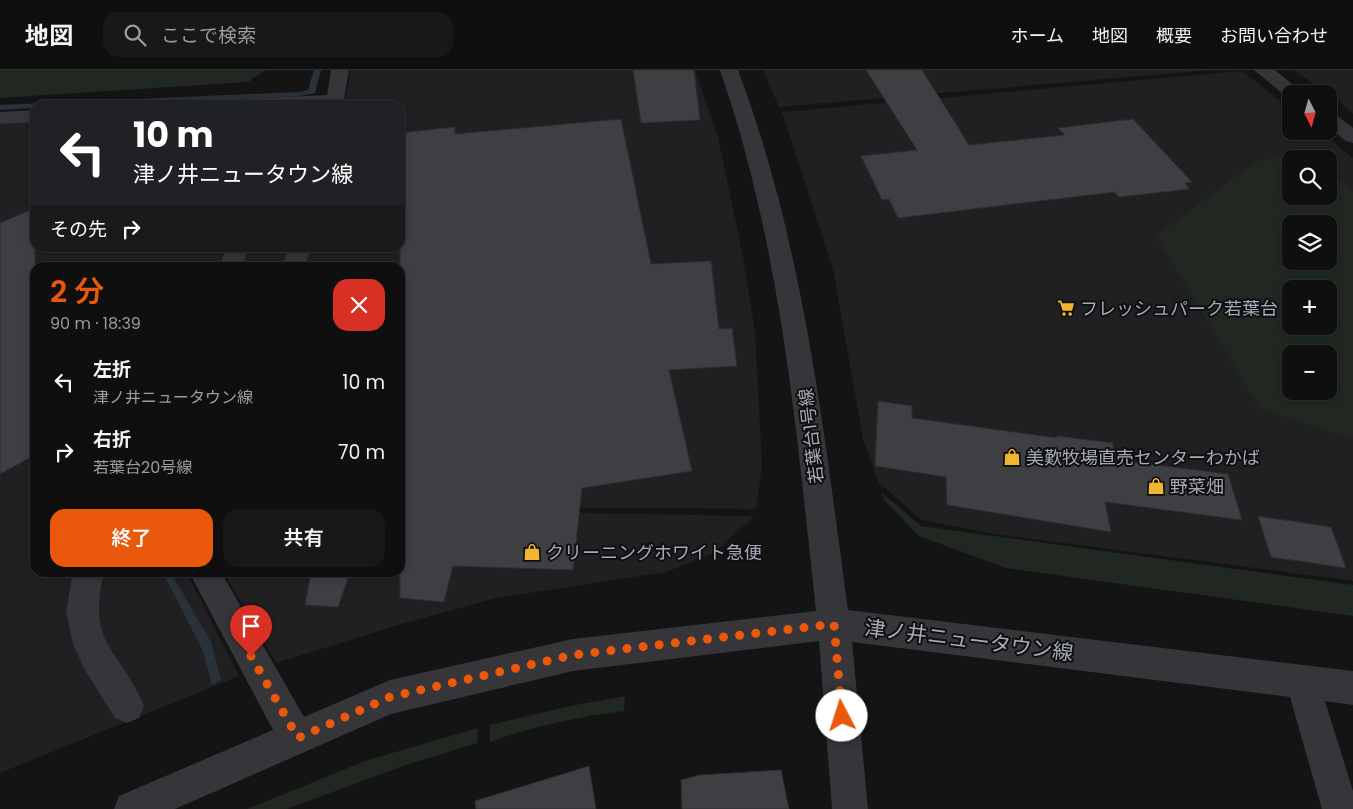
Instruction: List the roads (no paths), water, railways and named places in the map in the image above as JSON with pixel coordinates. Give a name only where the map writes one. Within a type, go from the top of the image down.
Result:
[{"type":"street","points":[[334,100],[340,70]]},
{"type":"street","name":"若葉台1号線","points":[[730,70],[746,116],[776,229],[801,357],[834,624],[850,809]]},
{"type":"street","points":[[1263,70],[1283,85]]},
{"type":"street","points":[[0,118],[30,116]]},
{"type":"street","points":[[1338,126],[1353,137]]},
{"type":"street","points":[[87,577],[83,590],[81,622],[90,646],[127,706]]},
{"type":"street","points":[[207,577],[298,738]]},
{"type":"street","name":"津ノ井ニュータウン線","points":[[132,809],[172,790],[298,738],[390,697],[573,655],[834,624],[1302,680],[1353,688]]},
{"type":"street","points":[[1302,680],[1340,809]]},
{"type":"place","name":"フレッシュパーク若葉台","points":[[1066,308]]},
{"type":"place","name":"美歎牧場直売センターわかば","points":[[1012,457]]},
{"type":"place","name":"野菜畑","points":[[1156,486]]},
{"type":"place","name":"クリーニングホワイト急便","points":[[532,552]]}]
